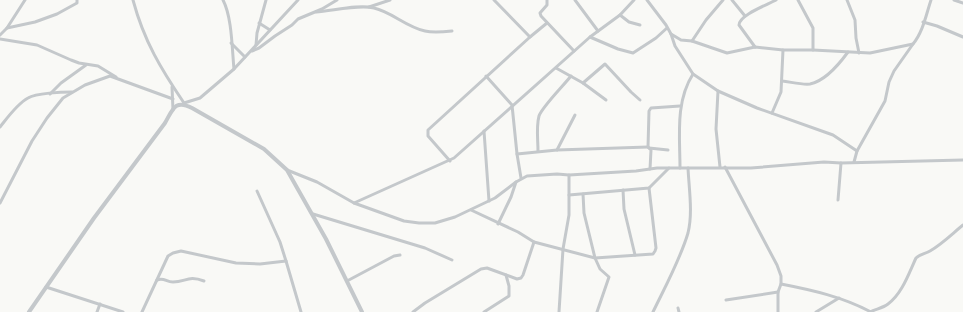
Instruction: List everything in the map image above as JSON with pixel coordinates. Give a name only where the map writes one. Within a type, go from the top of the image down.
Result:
[{"type":"street","points":[[0,35],[7,28],[25,0]]},
{"type":"street","points":[[7,28],[35,22],[49,17],[77,3],[77,0]]},
{"type":"street","points":[[133,0],[143,33],[152,53],[184,103],[264,150],[287,170],[313,214],[362,312]]},
{"type":"street","points":[[223,0],[227,6],[229,16],[234,69]]},
{"type":"street","points":[[256,45],[259,23],[266,0]]},
{"type":"street","points":[[29,312],[94,218],[178,104],[200,98],[234,69],[298,0]]},
{"type":"street","points":[[250,51],[259,48],[292,25],[298,19],[316,12],[337,0]]},
{"type":"street","points":[[369,7],[390,0]]},
{"type":"street","points":[[494,0],[530,37]]},
{"type":"street","points":[[547,0],[547,5],[540,13],[541,16],[574,51]]},
{"type":"street","points":[[575,0],[598,31]]},
{"type":"street","points":[[354,203],[450,161],[461,153],[512,105],[590,37],[620,15],[634,0]]},
{"type":"street","points":[[647,0],[668,28],[675,46],[693,74],[718,90],[757,108],[833,135],[857,151]]},
{"type":"street","points":[[692,41],[709,16],[723,0]]},
{"type":"street","points":[[732,0],[745,16]]},
{"type":"street","points":[[755,47],[739,26],[740,21],[745,16],[776,0]]},
{"type":"street","points":[[798,0],[813,28],[813,50]]},
{"type":"street","points":[[847,0],[855,20],[859,53]]},
{"type":"street","points":[[854,162],[857,151],[885,101],[889,82],[894,71],[922,31],[923,22],[931,0]]},
{"type":"street","points":[[954,0],[963,3]]},
{"type":"street","points":[[316,12],[354,7],[369,7],[383,11],[426,32],[452,31]]},
{"type":"street","points":[[620,15],[629,22],[640,25]]},
{"type":"street","points":[[923,22],[937,26],[963,38]]},
{"type":"street","points":[[259,23],[270,30]]},
{"type":"street","points":[[450,161],[428,136],[428,130],[486,76],[547,23]]},
{"type":"street","points":[[590,37],[618,49],[633,53],[668,28]]},
{"type":"street","points":[[671,34],[681,40],[692,41],[727,53],[755,47],[783,50],[870,53],[913,44]]},
{"type":"street","points":[[0,38],[37,44],[71,60],[87,65],[98,66],[117,78]]},
{"type":"street","points":[[231,43],[245,57]]},
{"type":"street","points":[[772,113],[781,92],[783,50]]},
{"type":"street","points":[[782,81],[809,84],[817,82],[837,66],[848,52]]},
{"type":"street","points":[[583,83],[606,64],[640,100]]},
{"type":"street","points":[[50,94],[61,83],[87,65]]},
{"type":"street","points":[[556,68],[583,83],[606,100]]},
{"type":"street","points":[[680,168],[680,106],[686,86],[693,74]]},
{"type":"street","points":[[0,203],[32,141],[47,118],[63,98],[85,85],[110,76],[173,99]]},
{"type":"street","points":[[486,76],[512,105],[521,178]]},
{"type":"street","points":[[538,151],[537,132],[539,116],[571,76]]},
{"type":"street","points":[[172,85],[173,110]]},
{"type":"street","points":[[718,90],[716,129],[720,167]]},
{"type":"street","points":[[0,127],[9,115],[28,98],[57,92],[73,92]]},
{"type":"street","points":[[650,169],[651,150],[649,148],[651,108],[680,106]]},
{"type":"street","points":[[557,150],[575,115]]},
{"type":"street","points":[[484,131],[489,201]]},
{"type":"street","points":[[517,154],[557,150],[649,148],[668,150]]},
{"type":"street","points":[[287,170],[317,182],[354,203],[404,221],[419,224],[435,223],[471,210],[495,198],[521,178],[532,175],[569,175],[670,168],[757,167],[824,162],[841,163],[963,160]]},
{"type":"street","points":[[838,200],[841,163]]},
{"type":"street","points":[[725,167],[777,265],[781,276],[781,284],[778,292],[778,312]]},
{"type":"street","points":[[569,195],[649,188],[670,168]]},
{"type":"street","points":[[653,312],[688,232],[690,209],[688,168]]},
{"type":"street","points":[[559,312],[563,249],[569,215],[569,175]]},
{"type":"street","points":[[498,224],[511,197],[516,182]]},
{"type":"street","points":[[471,210],[498,224],[518,232],[534,242],[596,258],[653,254],[655,251],[649,188]]},
{"type":"street","points":[[623,190],[624,208],[635,255]]},
{"type":"street","points":[[257,191],[280,242],[301,312]]},
{"type":"street","points":[[583,194],[584,213],[596,258],[600,270],[609,277],[597,312]]},
{"type":"street","points":[[313,214],[424,248],[452,260]]},
{"type":"street","points":[[781,284],[812,290],[839,298],[871,312],[888,304],[896,296],[901,290],[916,258],[919,255],[928,253],[963,225]]},
{"type":"street","points":[[413,312],[481,269],[487,268],[517,279],[521,278],[534,242]]},
{"type":"street","points":[[142,312],[163,264],[168,256],[173,253],[181,251],[236,263],[260,264],[286,261]]},
{"type":"street","points":[[347,281],[394,256],[400,255]]},
{"type":"street","points":[[484,312],[509,296],[510,286],[506,275]]},
{"type":"street","points":[[157,280],[163,278],[172,282],[193,277],[204,281]]},
{"type":"street","points":[[46,287],[123,312]]},
{"type":"street","points":[[726,300],[778,292]]},
{"type":"street","points":[[816,312],[839,298]]},
{"type":"street","points":[[97,312],[100,304]]},
{"type":"street","points":[[678,308],[679,312]]}]
